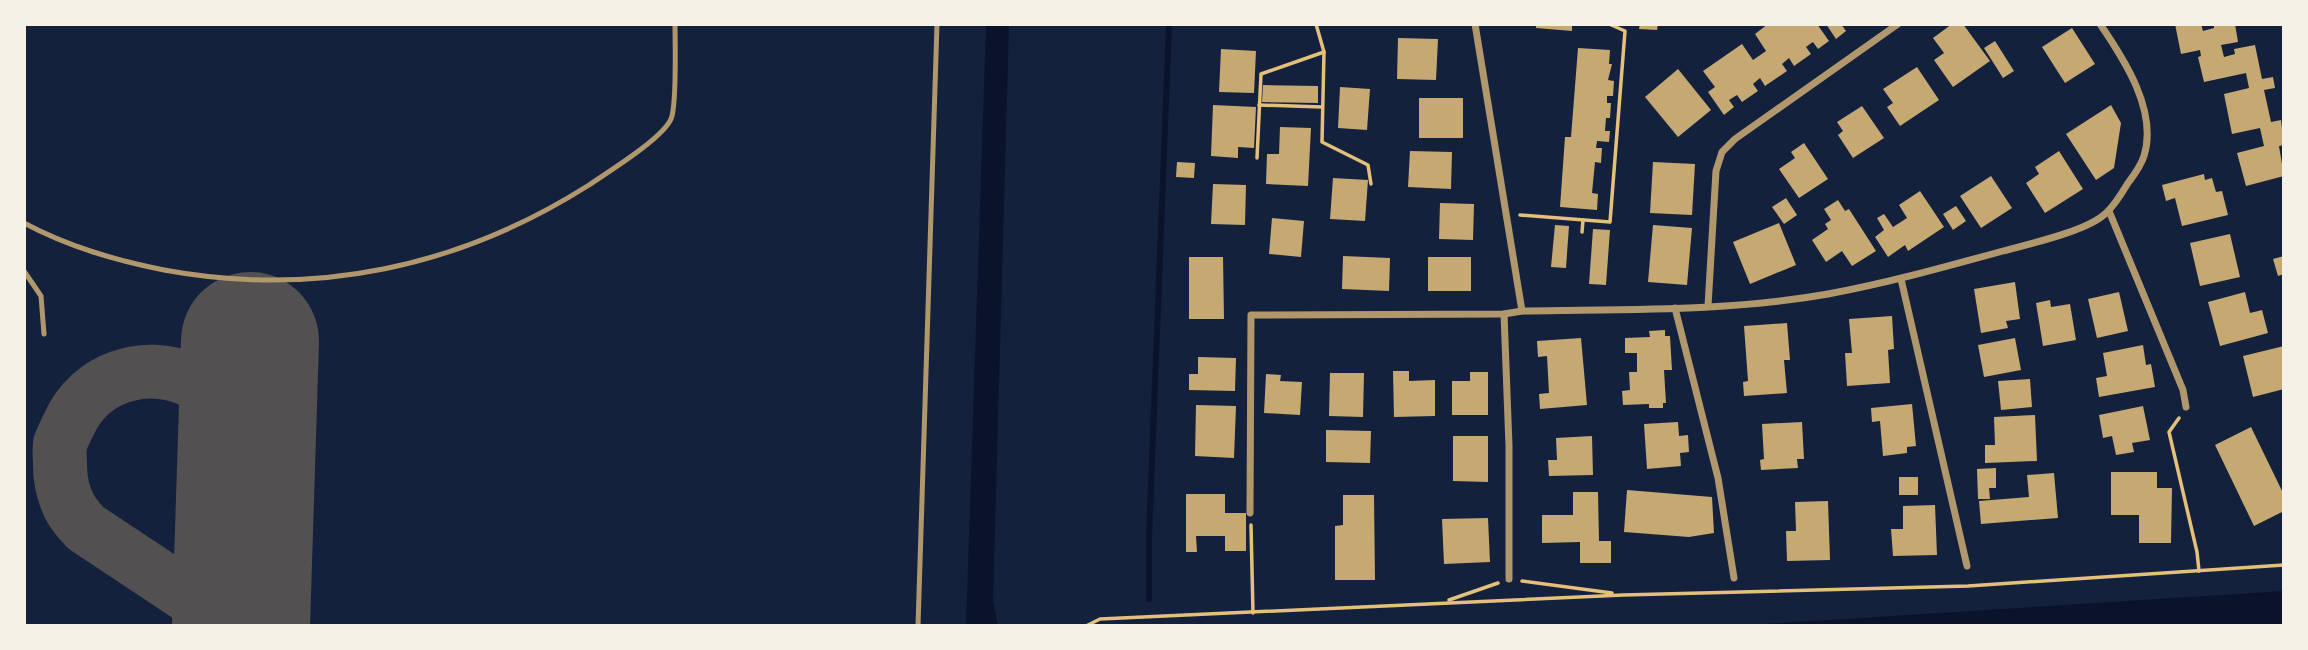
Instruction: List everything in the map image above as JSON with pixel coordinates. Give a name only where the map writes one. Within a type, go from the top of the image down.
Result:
[{"type":"street","points":[[1475,24],[1522,311]]},
{"type":"street","points":[[1708,306],[1716,171],[1722,152],[1735,139],[1898,24]]},
{"type":"street","points":[[1250,513],[1251,315],[1504,314],[1522,311],[1675,308],[1817,295],[1901,279],[2083,227],[2109,211],[2141,162],[2147,137],[2145,118],[2133,82],[2100,24]]},
{"type":"street","points":[[2109,211],[2183,390],[2186,407]]},
{"type":"street","points":[[1901,279],[1967,566]]},
{"type":"street","points":[[1675,308],[1718,478],[1734,578]]},
{"type":"street","points":[[1504,314],[1509,446],[1509,579]]},
{"type":"lane","points":[[24,223],[52,238],[102,256],[202,277],[247,281],[297,280],[359,274],[448,253],[539,215],[619,165],[663,130],[673,115],[675,24]]},
{"type":"lane","points":[[918,625],[937,24]]},
{"type":"lane","points":[[24,271],[41,296],[44,334]]},
{"type":"path","points":[[1316,24],[1324,52],[1322,142],[1368,165],[1371,184]]},
{"type":"path","points":[[1505,214],[1610,222],[1625,32],[1609,24]]},
{"type":"path","points":[[1257,158],[1261,74],[1324,52]]},
{"type":"path","points":[[1259,105],[1322,107]]},
{"type":"path","points":[[1582,232],[1583,220]]},
{"type":"path","points":[[2186,407],[2169,432],[2197,552],[2199,572]]},
{"type":"path","points":[[1250,513],[1253,614]]},
{"type":"path","points":[[1086,625],[1100,619],[1623,595],[1968,586],[2284,565]]},
{"type":"path","points":[[1444,602],[1509,579],[1623,595]]},
{"type":"water","points":[[986,25],[1009,25],[993,602],[998,625],[966,626]]},
{"type":"water","points":[[2283,591],[2283,625],[1750,625]]},
{"type":"building","points":[[1536,24],[1572,24],[1572,31],[1536,28]]},
{"type":"building","points":[[1640,24],[1658,24],[1657,30],[1639,29]]},
{"type":"building","points":[[1768,24],[1817,24],[1829,41],[1818,49],[1813,42],[1810,44],[1806,47],[1811,54],[1794,66],[1789,58],[1782,64],[1787,71],[1765,86],[1760,78],[1753,84],[1758,91],[1742,102],[1737,95],[1729,100],[1734,107],[1724,115],[1708,92],[1715,87],[1703,71],[1742,44],[1753,60],[1766,51],[1755,34]]},
{"type":"building","points":[[1826,24],[1841,24],[1846,31],[1836,39]]},
{"type":"building","points":[[1952,24],[1963,24],[1990,61],[1953,87],[1934,60],[1944,53],[1933,38]]},
{"type":"building","points":[[2175,24],[2201,24],[2203,31],[2214,28],[2214,24],[2235,24],[2238,42],[2221,45],[2224,57],[2235,54],[2234,49],[2255,45],[2262,79],[2273,77],[2275,88],[2264,90],[2271,122],[2281,120],[2284,145],[2279,146],[2284,176],[2246,186],[2237,153],[2264,146],[2260,128],[2232,134],[2224,94],[2249,88],[2246,73],[2204,82],[2198,57],[2201,56],[2200,50],[2181,54]]},
{"type":"building","points":[[2072,28],[2095,64],[2065,83],[2042,47]]},
{"type":"building","points":[[1398,38],[1438,39],[1436,80],[1397,79]]},
{"type":"building","points":[[1995,41],[2014,71],[2003,78],[1984,48]]},
{"type":"building","points":[[1578,48],[1610,50],[1609,64],[1612,64],[1608,80],[1614,81],[1613,96],[1607,96],[1607,103],[1611,103],[1610,118],[1606,118],[1605,131],[1610,131],[1609,142],[1597,141],[1596,148],[1602,148],[1601,163],[1595,162],[1592,193],[1598,194],[1597,210],[1560,207],[1565,137],[1571,137]]},
{"type":"building","points":[[1221,49],[1256,51],[1254,93],[1219,92]]},
{"type":"building","points":[[1917,67],[1939,100],[1900,126],[1887,107],[1893,103],[1883,89]]},
{"type":"building","points":[[1678,69],[1711,110],[1678,137],[1645,97]]},
{"type":"building","points":[[1263,85],[1318,86],[1318,103],[1262,102]]},
{"type":"building","points":[[1340,87],[1370,89],[1367,130],[1338,128]]},
{"type":"building","points":[[1419,98],[1463,98],[1463,138],[1419,138]]},
{"type":"building","points":[[1213,105],[1256,107],[1254,148],[1238,147],[1238,158],[1211,156]]},
{"type":"building","points":[[2111,105],[2121,123],[2114,168],[2096,180],[2066,134]]},
{"type":"building","points":[[1862,106],[1884,138],[1853,158],[1838,135],[1843,131],[1837,122]]},
{"type":"building","points":[[1280,127],[1311,128],[1308,186],[1266,184],[1267,154],[1279,154]]},
{"type":"building","points":[[1804,143],[1828,179],[1799,198],[1779,169],[1795,158],[1791,152]]},
{"type":"building","points":[[1410,151],[1452,152],[1451,189],[1408,187]]},
{"type":"building","points":[[2059,151],[2083,189],[2045,213],[2026,183],[2039,174],[2035,167]]},
{"type":"building","points":[[1177,162],[1195,163],[1194,178],[1176,177]]},
{"type":"building","points":[[1653,162],[1695,164],[1692,215],[1650,213]]},
{"type":"building","points":[[2204,174],[2205,180],[2212,178],[2216,192],[2222,191],[2228,215],[2182,226],[2175,198],[2166,201],[2162,185]]},
{"type":"building","points":[[1991,176],[2012,208],[1981,228],[1960,196]]},
{"type":"building","points":[[1333,178],[1368,180],[1365,221],[1330,219]]},
{"type":"building","points":[[1213,184],[1246,185],[1245,225],[1211,224]]},
{"type":"building","points":[[1920,191],[1944,227],[1908,251],[1905,245],[1888,257],[1875,237],[1884,230],[1877,218],[1884,214],[1893,227],[1907,218],[1899,205]]},
{"type":"building","points":[[1786,198],[1797,215],[1784,224],[1772,207]]},
{"type":"building","points":[[1838,200],[1845,211],[1849,209],[1876,251],[1852,266],[1842,251],[1826,262],[1812,240],[1828,229],[1825,224],[1831,220],[1824,209]]},
{"type":"building","points":[[1440,203],[1474,204],[1473,240],[1439,239]]},
{"type":"building","points":[[1956,206],[1966,221],[1953,230],[1943,214]]},
{"type":"building","points":[[1272,218],[1304,221],[1301,257],[1269,254]]},
{"type":"building","points":[[1779,223],[1796,265],[1750,284],[1733,242]]},
{"type":"building","points":[[1555,225],[1569,226],[1566,268],[1551,267]]},
{"type":"building","points":[[1653,225],[1692,228],[1687,285],[1648,282]]},
{"type":"building","points":[[1593,229],[1610,230],[1606,285],[1589,284]]},
{"type":"building","points":[[2230,234],[2240,277],[2200,286],[2190,243]]},
{"type":"building","points":[[1343,256],[1390,258],[1389,291],[1342,289]]},
{"type":"building","points":[[2284,256],[2284,274],[2278,276],[2273,259]]},
{"type":"building","points":[[1189,257],[1223,257],[1224,319],[1189,319]]},
{"type":"building","points":[[1428,257],[1471,257],[1471,291],[1428,291]]},
{"type":"building","points":[[2015,282],[2020,319],[2006,321],[2008,328],[1981,333],[1974,289]]},
{"type":"building","points":[[2119,292],[2128,331],[2097,338],[2088,299]]},
{"type":"building","points":[[2245,292],[2250,313],[2262,310],[2268,333],[2220,346],[2208,302]]},
{"type":"building","points":[[2050,300],[2051,307],[2070,304],[2076,340],[2043,346],[2036,303]]},
{"type":"building","points":[[1892,316],[1894,349],[1888,350],[1890,383],[1847,386],[1845,353],[1852,353],[1849,319]]},
{"type":"building","points":[[1787,323],[1790,360],[1784,360],[1787,393],[1744,396],[1743,382],[1748,381],[1744,326]]},
{"type":"building","points":[[1665,330],[1665,336],[1670,336],[1672,370],[1664,370],[1666,403],[1663,403],[1663,408],[1649,408],[1649,404],[1623,405],[1622,391],[1630,390],[1629,372],[1637,372],[1637,353],[1625,353],[1625,338],[1650,337],[1649,331]]},
{"type":"building","points":[[1581,338],[1587,405],[1540,409],[1539,394],[1549,393],[1547,356],[1538,357],[1537,341]]},
{"type":"building","points":[[2015,338],[2021,370],[1984,377],[1978,345]]},
{"type":"building","points":[[2143,345],[2146,365],[2151,364],[2155,387],[2099,397],[2096,378],[2107,376],[2103,353]]},
{"type":"building","points":[[2284,346],[2284,389],[2253,397],[2243,356]]},
{"type":"building","points":[[1198,357],[1236,358],[1235,391],[1189,390],[1189,374],[1198,374]]},
{"type":"building","points":[[1393,371],[1409,371],[1409,381],[1435,380],[1435,416],[1394,417]]},
{"type":"building","points":[[1470,372],[1488,372],[1488,415],[1452,415],[1452,381],[1470,381]]},
{"type":"building","points":[[1330,373],[1364,373],[1363,417],[1329,416]]},
{"type":"building","points":[[1266,374],[1281,375],[1280,381],[1302,382],[1300,415],[1264,413]]},
{"type":"building","points":[[2030,379],[2032,407],[2001,410],[1998,381]]},
{"type":"building","points":[[1912,404],[1916,446],[1907,447],[1907,453],[1883,456],[1880,421],[1872,422],[1871,408]]},
{"type":"building","points":[[1196,405],[1236,406],[1234,458],[1195,456]]},
{"type":"building","points":[[2143,406],[2150,440],[2132,443],[2134,452],[2116,455],[2112,436],[2103,438],[2099,415]]},
{"type":"building","points":[[2035,415],[2037,461],[1985,463],[1985,445],[1995,445],[1994,417]]},
{"type":"building","points":[[1678,422],[1679,436],[1688,435],[1689,452],[1680,453],[1681,466],[1647,469],[1644,424]]},
{"type":"building","points":[[1802,422],[1804,459],[1797,459],[1798,468],[1761,470],[1760,460],[1764,459],[1762,424]]},
{"type":"building","points":[[2251,427],[2284,495],[2284,511],[2254,526],[2215,445]]},
{"type":"building","points":[[1326,430],[1371,431],[1370,463],[1326,462]]},
{"type":"building","points":[[1453,436],[1488,436],[1488,482],[1453,481]]},
{"type":"building","points":[[1592,436],[1593,475],[1549,476],[1548,460],[1557,460],[1556,438]]},
{"type":"building","points":[[1996,468],[1996,488],[1989,488],[1990,499],[1978,499],[1977,469]]},
{"type":"building","points":[[2111,472],[2157,472],[2157,488],[2172,488],[2171,543],[2139,543],[2139,515],[2111,515]]},
{"type":"building","points":[[2054,473],[2058,518],[1981,524],[1979,501],[2029,497],[2027,475]]},
{"type":"building","points":[[1899,477],[1918,477],[1918,495],[1899,495]]},
{"type":"building","points":[[1627,490],[1712,497],[1714,533],[1689,537],[1624,532]]},
{"type":"building","points":[[1573,492],[1598,492],[1599,541],[1611,541],[1611,563],[1580,563],[1580,542],[1542,543],[1542,515],[1573,515]]},
{"type":"building","points":[[1186,494],[1225,494],[1225,513],[1246,513],[1246,551],[1225,551],[1225,536],[1196,536],[1197,552],[1186,552]]},
{"type":"building","points":[[1343,495],[1374,495],[1375,580],[1335,580],[1335,526],[1343,525]]},
{"type":"building","points":[[1828,501],[1830,560],[1787,561],[1786,531],[1796,531],[1795,502]]},
{"type":"building","points":[[1935,505],[1937,555],[1893,556],[1891,529],[1903,529],[1903,506]]},
{"type":"building","points":[[1488,518],[1490,562],[1444,564],[1442,519]]},
{"type":"waterway","points":[[1149,599],[1149,537],[1169,24]]},
{"type":"taxiway","points":[[223,626],[208,609],[82,524],[69,506],[63,489],[60,444],[78,408],[90,394],[104,384],[137,373],[172,374],[201,386],[230,414],[240,444],[245,498]]},
{"type":"runway","points":[[241,626],[250,341]]}]
